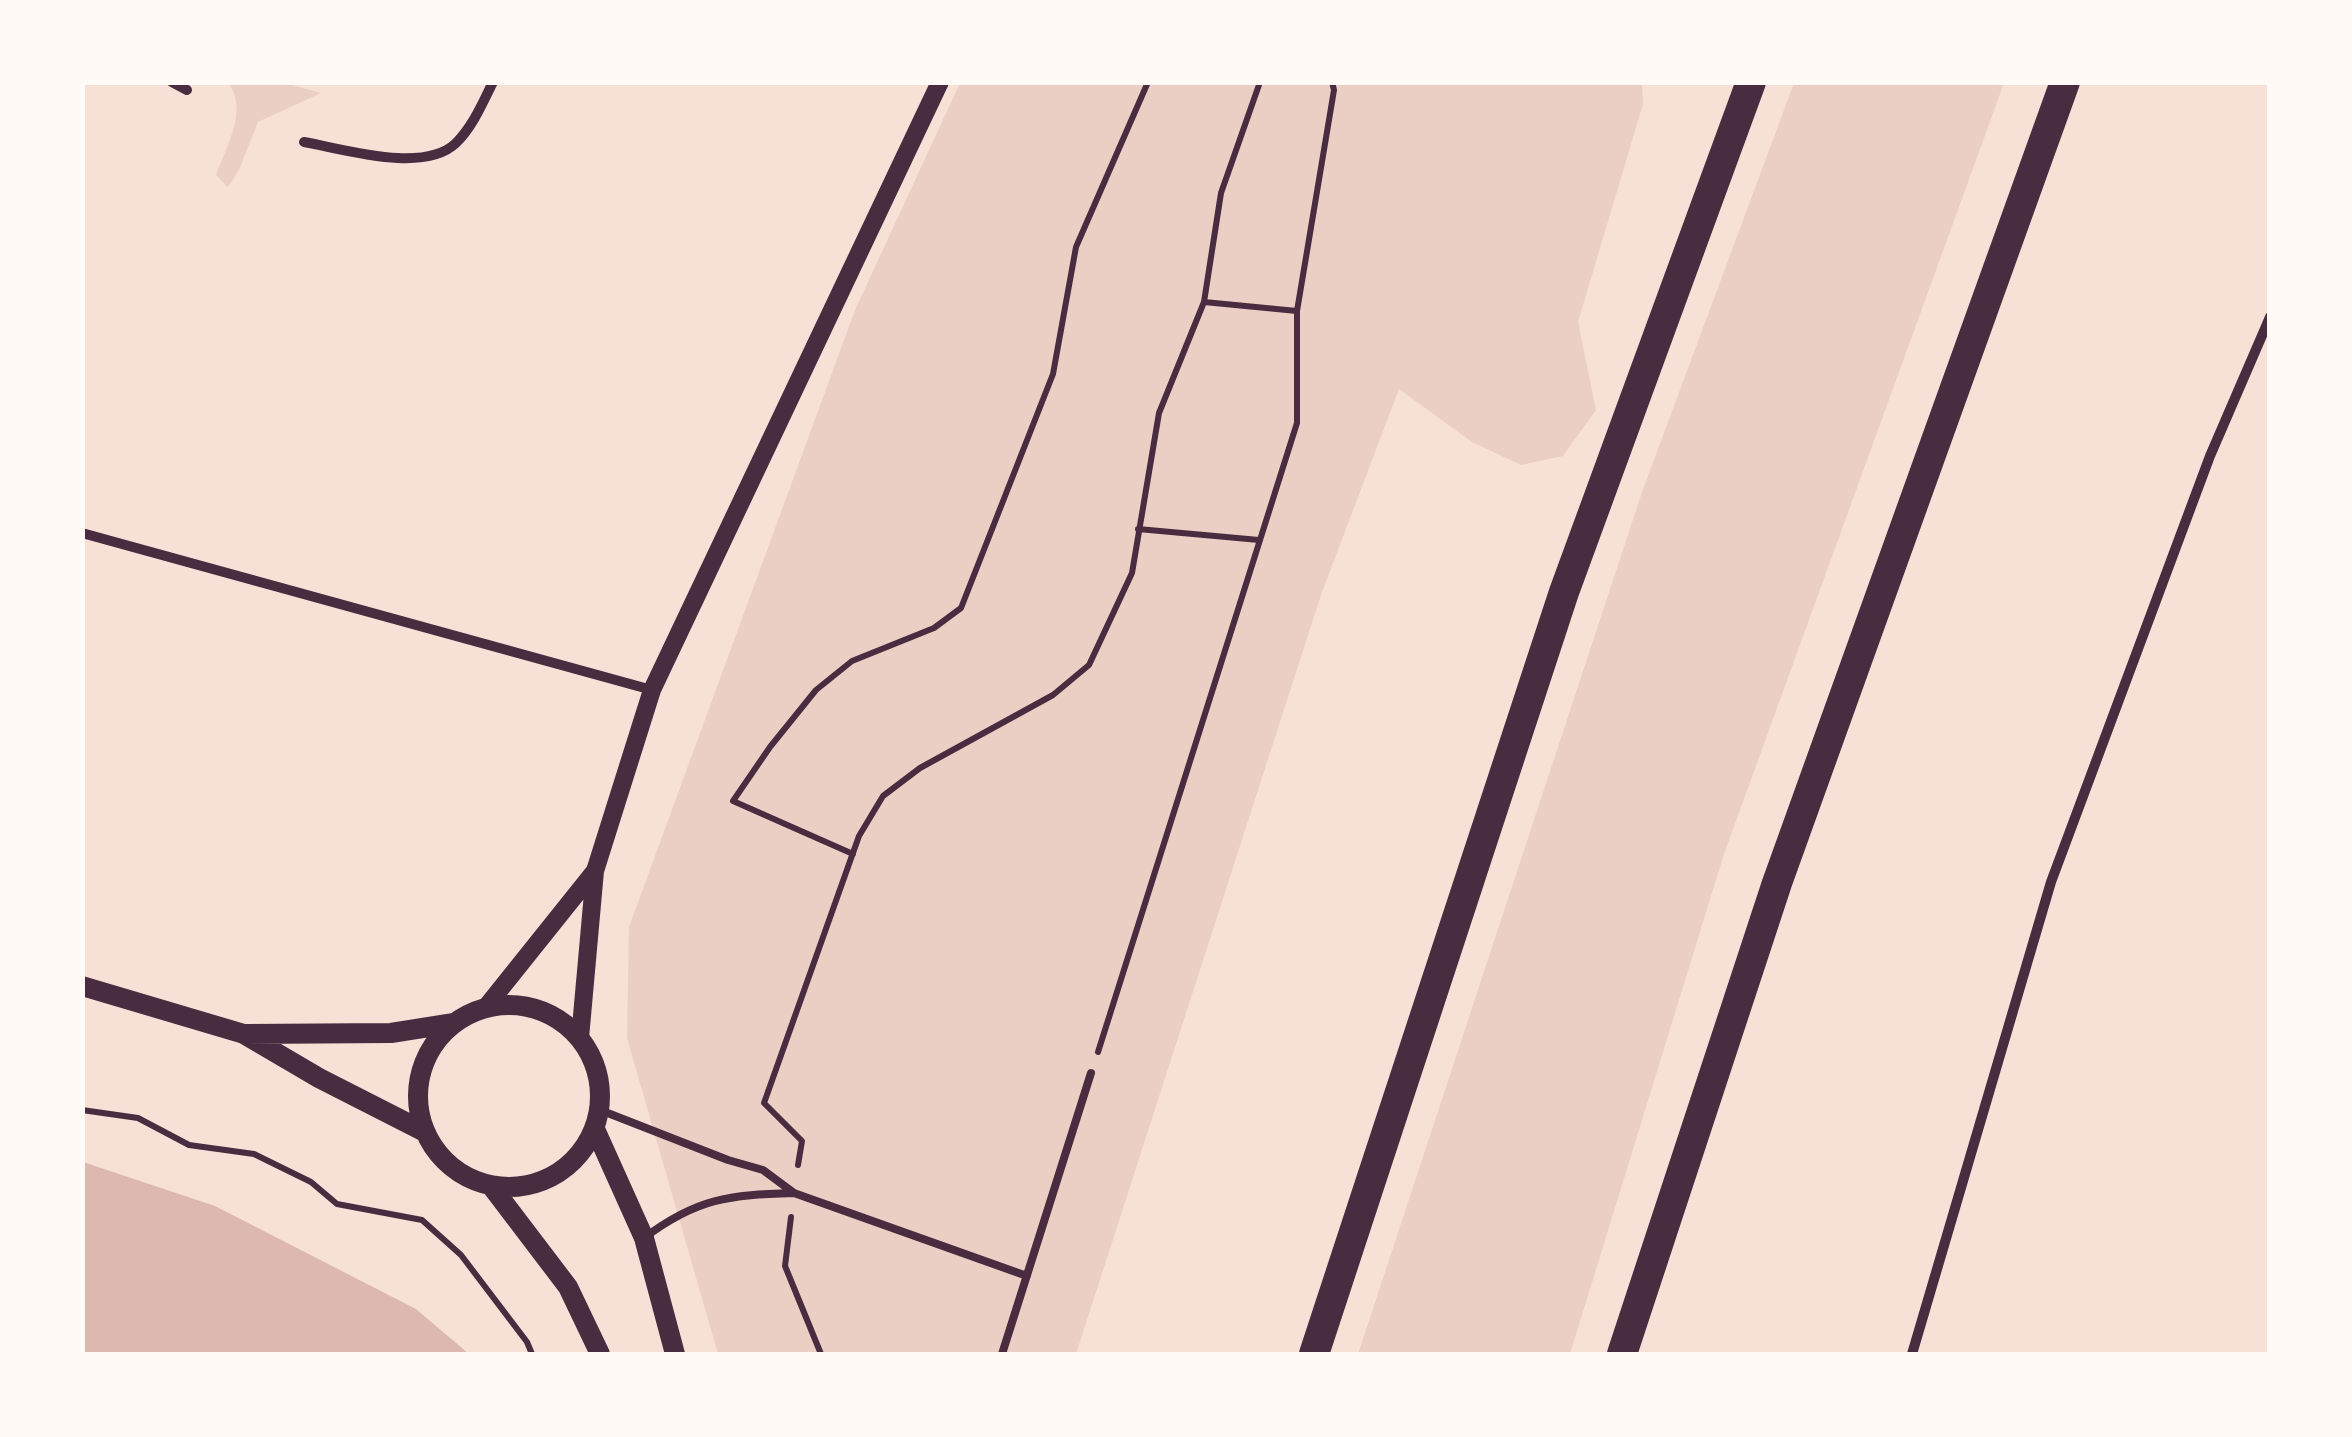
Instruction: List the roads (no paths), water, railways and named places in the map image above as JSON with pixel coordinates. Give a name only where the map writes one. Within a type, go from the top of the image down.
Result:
[{"type":"highway","points":[[1314,1354],[1564,592],[1752,82]]},
{"type":"highway","points":[[1622,1354],[1777,883],[2065,82]]},
{"type":"main road","points":[[82,986],[244,1034],[425,1132]]},
{"type":"main road","points":[[244,1034],[391,1033],[454,1022],[486,1007],[512,1004],[537,1009],[580,1038],[600,1084],[597,1119],[578,1156],[554,1177],[525,1187],[492,1186],[464,1176],[440,1158],[425,1132],[418,1102],[420,1072],[432,1044],[454,1022]]},
{"type":"main road","points":[[597,1119],[644,1238],[675,1354]]},
{"type":"main road","points":[[492,1186],[568,1287],[600,1354]]},
{"type":"street","points":[[172,82],[187,90]]},
{"type":"street","points":[[304,142],[412,160],[432,156],[453,146],[472,124],[492,82]]},
{"type":"street","points":[[580,1038],[595,871],[652,690],[940,82]]},
{"type":"street","points":[[1912,1354],[2051,882],[2210,456],[2270,316]]},
{"type":"street","points":[[82,534],[652,690]]},
{"type":"street","points":[[486,1007],[595,871]]},
{"type":"lane","points":[[1002,1354],[1091,1073]]},
{"type":"lane","points":[[597,1119],[763,1170],[794,1193],[1026,1276]]},
{"type":"lane","points":[[644,1238],[674,1215],[701,1203],[728,1197],[794,1193]]}]
